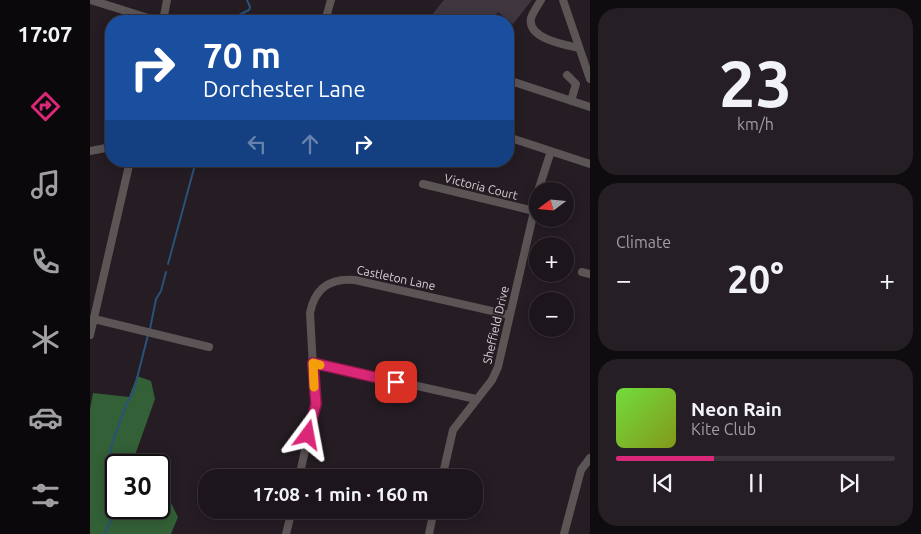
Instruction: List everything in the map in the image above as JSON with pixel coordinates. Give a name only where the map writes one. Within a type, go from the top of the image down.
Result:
[{"type":"street","points":[[91,0],[139,15]]},
{"type":"street","points":[[164,15],[167,0]]},
{"type":"street","points":[[326,15],[331,0]]},
{"type":"street","points":[[541,0],[531,23],[537,31],[555,43],[579,48]]},
{"type":"street","points":[[563,0],[590,79]]},
{"type":"street","points":[[567,74],[576,84],[571,100]]},
{"type":"street","points":[[514,82],[590,107]]},
{"type":"street","points":[[514,139],[590,164]]},
{"type":"street","points":[[90,152],[105,148]]},
{"type":"street","name":"Sheffield Drive","points":[[541,182],[551,151]]},
{"type":"street","points":[[90,335],[129,167]]},
{"type":"street","name":"Victoria Court","points":[[423,184],[529,211]]},
{"type":"street","name":"Sheffield Drive","points":[[444,469],[453,430],[496,372],[530,228]]},
{"type":"street","name":"Castleton Lane","points":[[301,469],[316,404],[310,316],[312,303],[323,288],[337,280],[355,280],[510,315]]},
{"type":"street","points":[[94,319],[208,347]]},
{"type":"street","points":[[313,363],[476,399]]},
{"type":"street","points":[[564,534],[581,470],[590,458]]},
{"type":"street","points":[[286,534],[290,519]]},
{"type":"street","points":[[429,534],[432,519]]},
{"type":"green space","points":[[137,376],[151,381],[155,399],[135,454],[105,454],[105,519],[170,519],[170,501],[178,517],[171,534],[90,534],[90,409],[93,393],[129,397]]},
{"type":"building","points":[[444,0],[532,0],[514,23],[514,15],[502,15],[498,12],[495,15],[432,15]]},
{"type":"waterway","points":[[239,15],[249,10],[250,7],[247,0]]},
{"type":"waterway","points":[[168,264],[194,167]]},
{"type":"waterway","points":[[150,329],[156,299],[161,291],[166,272]]},
{"type":"waterway","points":[[105,534],[112,516],[109,463],[112,444],[126,405],[134,390],[148,335]]},
{"type":"slow traffic","points":[[314,387],[313,363],[320,365]]},
{"type":"route","points":[[308,435],[316,404],[313,363],[396,382]]}]
